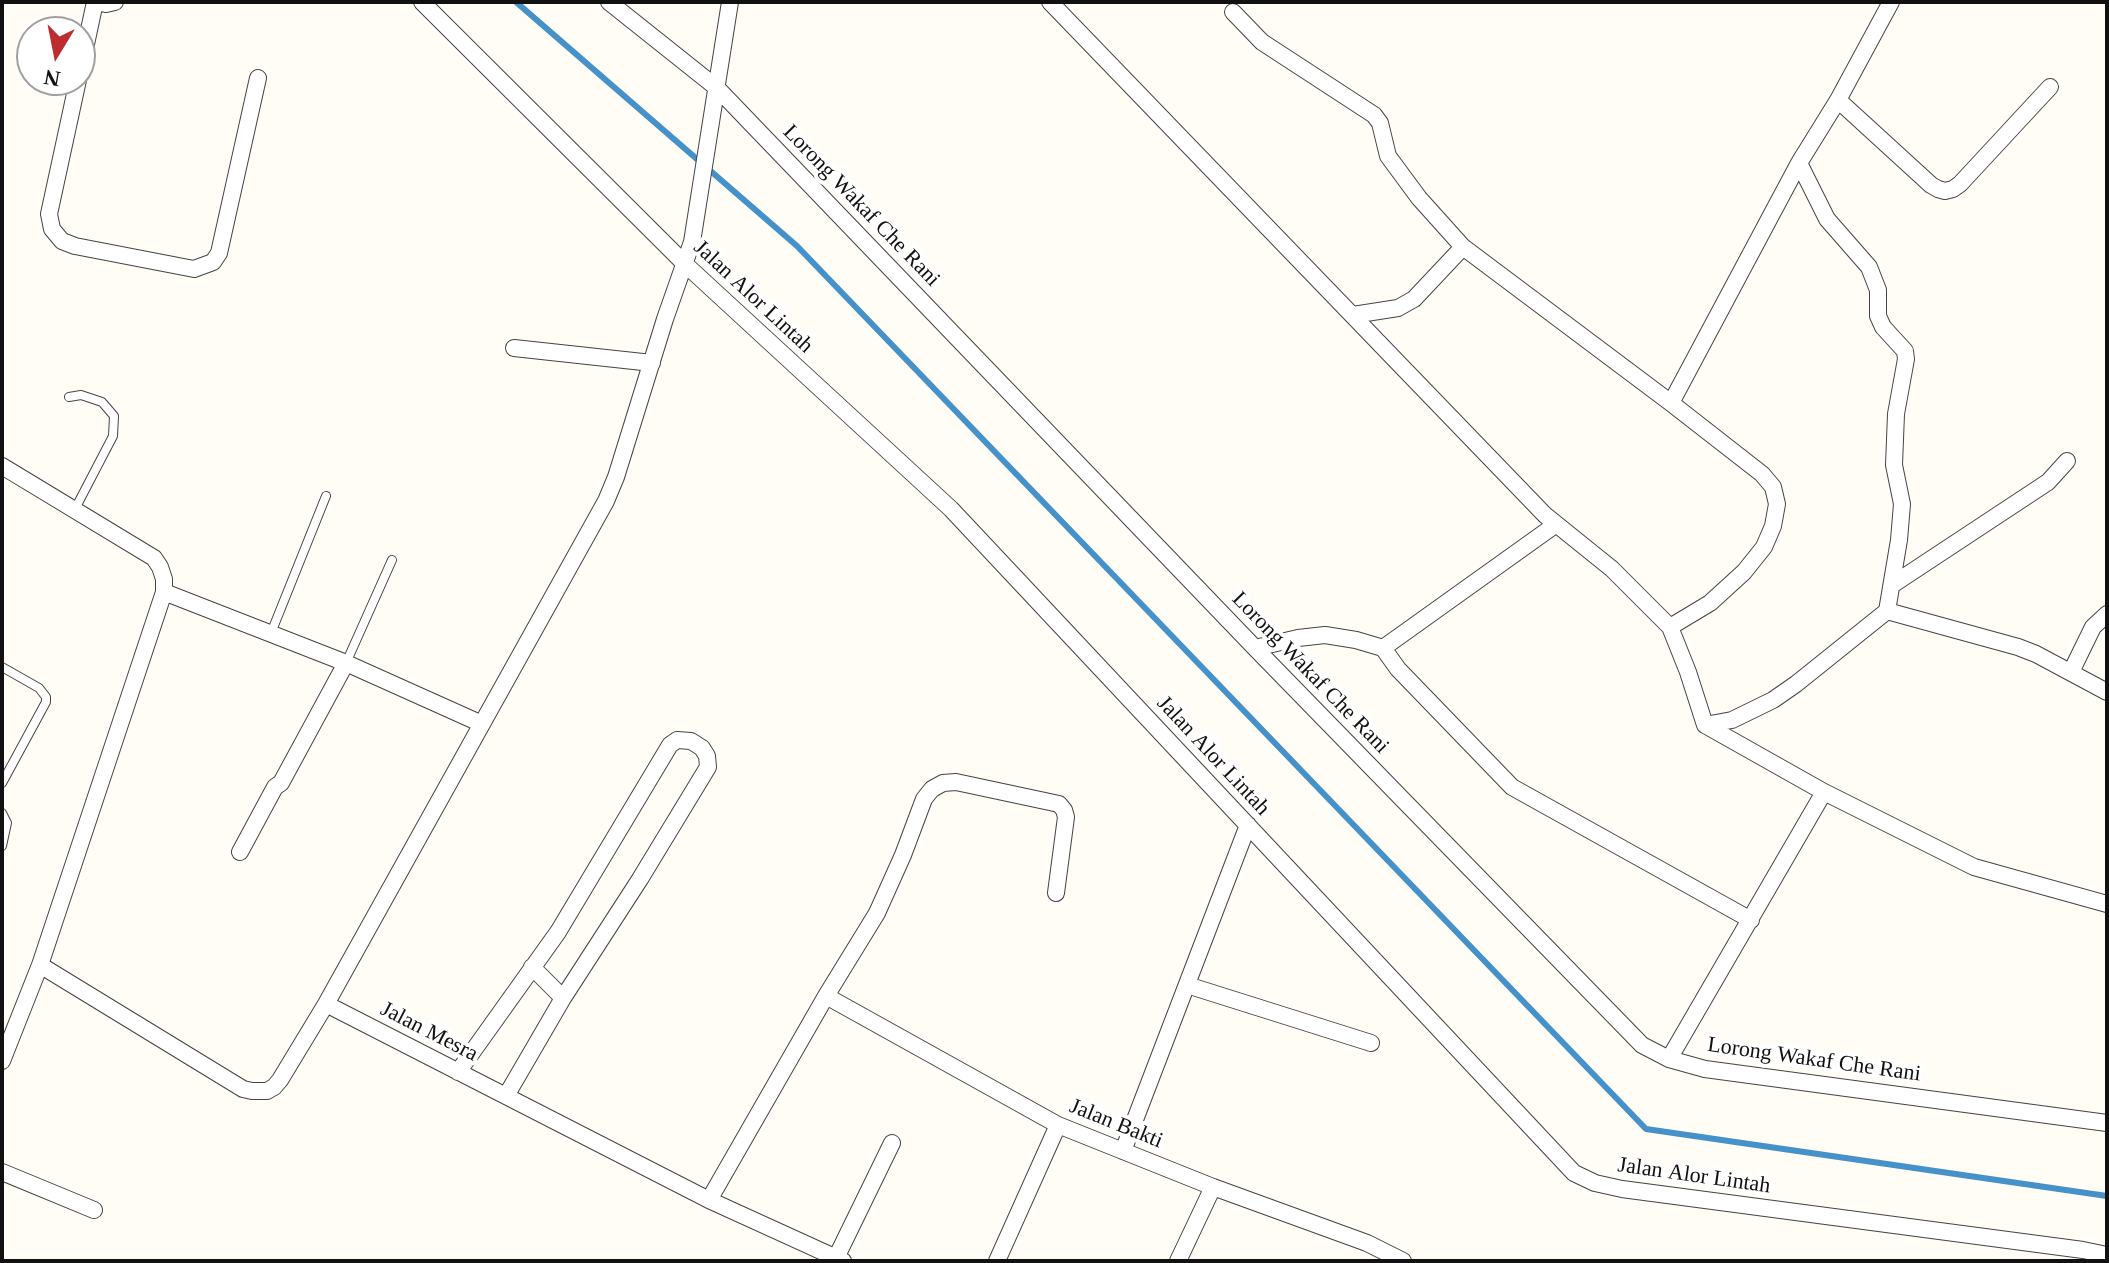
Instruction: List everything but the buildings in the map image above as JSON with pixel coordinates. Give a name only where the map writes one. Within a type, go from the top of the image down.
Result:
[{"type":"street","points":[[97,2],[115,2]]},
{"type":"street","name":"Jalan Alor Lintah","points":[[422,2],[686,265],[951,509],[1574,1173],[1595,1183],[1622,1189],[2107,1255]]},
{"type":"street","name":"Lorong Wakaf Che Rani","points":[[609,2],[717,88],[1642,1045],[1669,1059],[1705,1069],[2107,1123]]},
{"type":"street","points":[[40,965],[243,1089],[267,1091],[280,1080],[326,1004],[606,501],[692,242],[730,2]]},
{"type":"street","points":[[1050,2],[1555,525],[1612,569],[1670,627],[1705,725],[1824,792],[1974,867],[2107,904]]},
{"type":"street","points":[[1671,403],[1799,163],[1838,100],[1891,2]]},
{"type":"street","points":[[1233,12],[1262,42],[1374,115],[1380,123],[1388,156],[1419,198],[1463,247],[1671,403],[1762,474],[1773,487],[1777,504],[1773,526],[1764,547],[1744,572],[1710,603],[1670,627]]},
{"type":"street","points":[[75,96],[49,214],[52,229],[62,241],[75,246],[194,269],[213,262],[219,253],[258,78]]},
{"type":"street","points":[[1838,100],[1931,185],[1945,191],[1960,184],[2050,87]]},
{"type":"street","points":[[1705,725],[1732,720],[1773,700],[1796,684],[1887,611],[1892,585],[1902,504],[1894,465],[1896,414],[1905,351],[1883,327],[1878,316],[1878,290],[1869,267],[1827,219],[1799,163]]},
{"type":"street","points":[[1353,315],[1398,308],[1414,299],[1463,247]]},
{"type":"street","points":[[514,348],[652,363]]},
{"type":"street","points":[[1892,585],[2048,482],[2067,461]]},
{"type":"street","points":[[2,466],[154,558],[164,579],[164,592],[40,965],[2,1061]]},
{"type":"street","points":[[1383,648],[1555,525]]},
{"type":"street","points":[[164,592],[346,663],[482,724]]},
{"type":"street","points":[[1887,611],[2018,647],[2107,692]]},
{"type":"street","points":[[2071,672],[2093,627],[2107,614]]},
{"type":"street","points":[[1255,648],[1325,635],[1383,648],[1398,669],[1512,787],[1751,920]]},
{"type":"street","points":[[240,852],[346,663]]},
{"type":"street","points":[[458,1072],[558,932],[670,745],[677,740],[691,741],[702,748],[708,767],[563,998],[506,1096]]},
{"type":"street","points":[[709,1200],[877,913],[924,799],[932,789],[943,783],[956,782],[1059,804],[1066,817],[1056,893]]},
{"type":"street","points":[[1669,1059],[1824,792]]},
{"type":"street","points":[[1123,1151],[1248,825]]},
{"type":"street","points":[[532,967],[563,998]]},
{"type":"street","points":[[1187,985],[1371,1043]]},
{"type":"street","name":"Jalan Bakti","points":[[826,996],[1058,1125],[1213,1187],[1367,1243],[1403,1261]]},
{"type":"street","name":"Jalan Mesra","points":[[326,1004],[709,1200],[839,1260]]},
{"type":"street","points":[[997,1261],[1058,1125]]},
{"type":"street","points":[[839,1260],[892,1143]]},
{"type":"street","points":[[2,1172],[94,1210]]},
{"type":"street","points":[[1178,1261],[1213,1187]]},
{"type":"lane","points":[[69,397],[81,395],[102,402],[114,416],[113,436],[74,510]]},
{"type":"lane","points":[[271,634],[326,496]]},
{"type":"lane","points":[[346,663],[392,560]]},
{"type":"lane","points":[[2,667],[39,688],[46,697],[2,783]]},
{"type":"lane","points":[[2,813],[7,823],[2,846]]},
{"type":"waterway","points":[[516,2],[797,246],[1646,1129],[2107,1196]]}]
